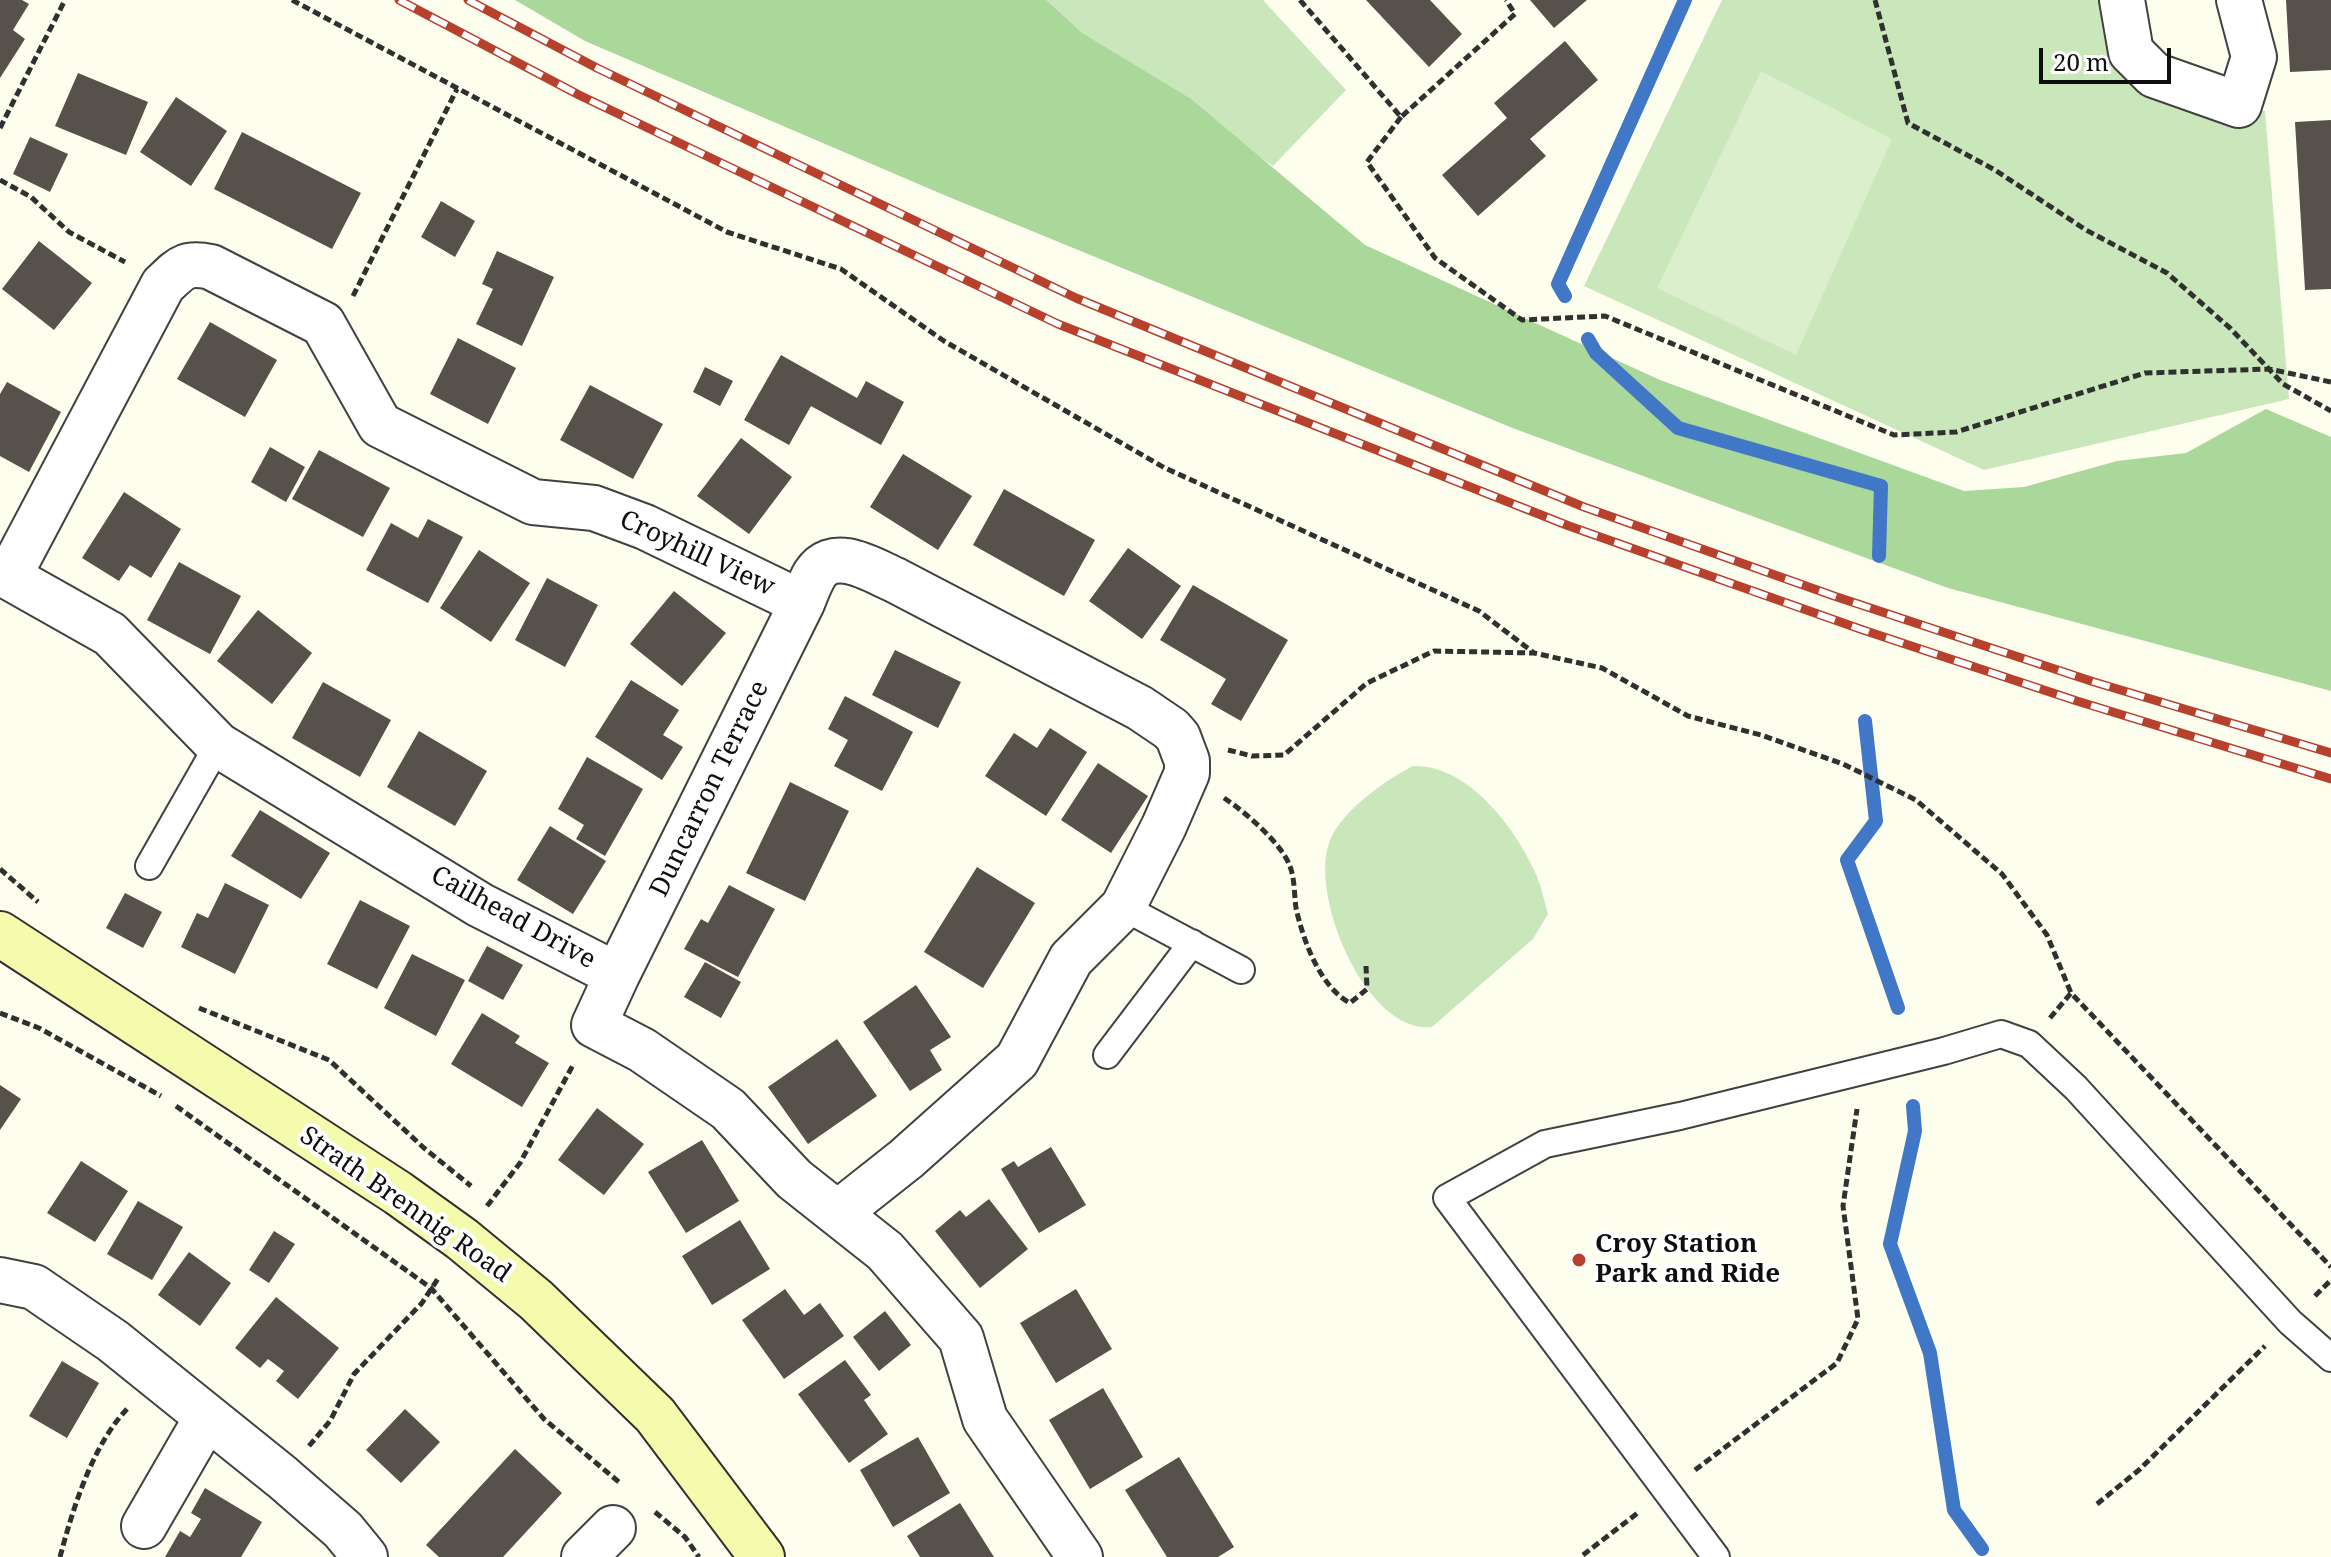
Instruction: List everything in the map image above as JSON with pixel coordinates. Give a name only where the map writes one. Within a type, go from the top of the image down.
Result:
[{"type":"street","points":[[2122,0],[2131,52],[2154,75],[2239,105],[2254,57],[2239,0]]},
{"type":"street","name":"Croyhill View","points":[[166,283],[179,268],[194,264],[211,267],[323,324],[380,425],[533,502],[594,508],[645,527],[802,603],[816,572],[827,561],[844,560],[895,580],[1140,708],[1171,729],[1185,761]]},
{"type":"street","points":[[4,574],[166,283]]},
{"type":"street","name":"Cailhead Drive","points":[[4,574],[110,634],[218,745],[480,905],[617,975],[594,1025]]},
{"type":"street","name":"Duncarron Terrace","points":[[617,975],[802,603]]},
{"type":"street","points":[[839,1212],[906,1159],[1017,1060],[1071,959],[1123,907],[1164,826],[1185,761]]},
{"type":"street","name":"Strath Brennig Road","points":[[0,934],[398,1193],[462,1239],[536,1300],[655,1415],[762,1557]]},
{"type":"street","name":"Strath Brennig Road","points":[[0,959],[66,977]]},
{"type":"street","points":[[594,1025],[642,1050],[728,1109],[794,1179],[885,1251],[961,1338],[985,1419],[1080,1557]]},
{"type":"street","points":[[0,1280],[34,1287],[113,1341],[282,1477],[343,1530],[365,1557]]},
{"type":"street","points":[[144,1526],[207,1417]]},
{"type":"lane","points":[[149,866],[218,745]]},
{"type":"lane","points":[[1123,907],[1241,970]]},
{"type":"lane","points":[[1107,1055],[1192,943]]},
{"type":"lane","points":[[1716,1557],[1447,1198],[1545,1144],[1680,1116],[2001,1034],[2029,1044],[2076,1088],[2290,1322],[2331,1358]]},
{"type":"path","points":[[0,128],[65,0]]},
{"type":"path","points":[[292,0],[727,232],[841,269],[944,341],[1165,468],[1479,611],[1534,653]]},
{"type":"path","points":[[1300,0],[1401,117]]},
{"type":"path","points":[[1506,0],[1515,14],[1401,117],[1367,162],[1435,258],[1522,320],[1605,316],[1894,435],[1956,432],[2145,373],[2269,369],[2331,382]]},
{"type":"path","points":[[1875,0],[1908,123],[1995,170],[2086,230],[2167,273],[2230,328],[2283,384],[2331,411]]},
{"type":"path","points":[[332,338],[427,155],[457,89]]},
{"type":"path","points":[[0,180],[31,197],[69,232],[166,283]]},
{"type":"path","points":[[1185,761],[1223,749],[1252,756],[1284,755],[1367,683],[1434,651],[1534,653],[1602,668],[1688,716],[1761,735],[1848,766],[1916,800],[2002,874],[2047,935],[2071,993],[2331,1267]]},
{"type":"path","points":[[1185,761],[1267,834],[1289,864],[1297,911],[1312,955],[1335,995],[1350,1003],[1367,989],[1366,966]]},
{"type":"path","points":[[2029,1044],[2071,993]]},
{"type":"path","points":[[0,1013],[39,1028],[166,1099],[431,1288],[544,1419],[618,1520],[685,1537],[699,1557]]},
{"type":"path","points":[[282,1477],[330,1421],[354,1374],[397,1331],[431,1288],[462,1239],[520,1163],[594,1025]]},
{"type":"path","points":[[1583,1555],[1837,1363],[1858,1319],[1843,1206],[1857,1109],[1871,1105]]},
{"type":"path","points":[[2097,1504],[2139,1470],[2331,1280]]},
{"type":"path","points":[[60,1557],[76,1504],[116,1421],[159,1378]]},
{"type":"green space","points":[[515,0],[1046,0],[1082,33],[1191,99],[1365,245],[1660,380],[1964,491],[2024,487],[2117,461],[2186,453],[2266,409],[2331,437],[2331,691],[1948,588],[1515,429],[944,195],[585,41]]},
{"type":"green space","points":[[1022,0],[1263,0],[1346,90],[1273,166]]},
{"type":"green space","points":[[1722,0],[2110,0],[2172,104],[2265,111],[2289,399],[1984,470],[1584,286]]},
{"type":"green space","points":[[1761,71],[1892,139],[1796,355],[1657,288]]},
{"type":"green space","points":[[1413,766],[1433,768],[1452,775],[1487,801],[1526,854],[1539,882],[1548,914],[1533,939],[1432,1027],[1408,1023],[1385,1008],[1364,985],[1347,955],[1327,891],[1325,862],[1337,827],[1367,796]]},
{"type":"building","points":[[0,0],[22,0],[29,4],[13,30],[25,39],[0,78]]},
{"type":"building","points":[[1366,0],[1430,0],[1462,34],[1429,67]]},
{"type":"building","points":[[1530,0],[1587,0],[1554,28]]},
{"type":"building","points":[[2286,0],[2331,0],[2331,70],[2290,72]]},
{"type":"building","points":[[1565,41],[1598,80],[1530,139],[1546,156],[1478,216],[1442,175],[1507,118],[1494,103]]},
{"type":"building","points":[[78,73],[148,102],[126,155],[55,126]]},
{"type":"building","points":[[176,97],[227,131],[191,186],[140,152]]},
{"type":"building","points":[[2331,120],[2331,289],[2305,290],[2295,122]]},
{"type":"building","points":[[242,132],[361,193],[332,249],[214,189]]},
{"type":"building","points":[[30,137],[68,154],[50,192],[13,174]]},
{"type":"building","points":[[441,201],[475,221],[455,257],[421,237]]},
{"type":"building","points":[[39,241],[92,283],[54,330],[2,289]]},
{"type":"building","points":[[497,251],[554,277],[522,346],[476,324],[493,289],[482,284]]},
{"type":"building","points":[[210,322],[277,360],[245,417],[177,379]]},
{"type":"building","points":[[458,338],[516,368],[488,424],[430,394]]},
{"type":"building","points":[[781,355],[857,398],[866,381],[904,402],[881,445],[811,406],[789,445],[744,420]]},
{"type":"building","points":[[705,367],[733,381],[720,406],[693,392]]},
{"type":"building","points":[[7,382],[61,412],[29,472],[0,456],[0,394]]},
{"type":"building","points":[[590,385],[663,424],[633,479],[560,440]]},
{"type":"building","points":[[741,438],[792,477],[749,534],[697,496]]},
{"type":"building","points":[[270,447],[305,467],[286,502],[251,482]]},
{"type":"building","points":[[319,450],[390,488],[363,537],[292,499]]},
{"type":"building","points":[[903,454],[972,496],[938,550],[870,507]]},
{"type":"building","points":[[1004,489],[1095,540],[1064,596],[973,545]]},
{"type":"building","points":[[124,492],[181,529],[151,578],[130,565],[119,581],[82,558]]},
{"type":"building","points":[[428,519],[463,537],[428,603],[366,570],[391,523],[418,538]]},
{"type":"building","points":[[1128,548],[1181,586],[1142,639],[1089,601]]},
{"type":"building","points":[[479,550],[530,583],[491,642],[440,608]]},
{"type":"building","points":[[179,562],[241,596],[210,654],[147,620]]},
{"type":"building","points":[[547,578],[598,605],[565,667],[515,640]]},
{"type":"building","points":[[1193,585],[1288,640],[1241,721],[1211,704],[1226,679],[1160,640]]},
{"type":"building","points":[[674,591],[726,633],[682,686],[630,644]]},
{"type":"building","points":[[258,610],[312,653],[272,704],[217,661]]},
{"type":"building","points":[[895,650],[961,682],[938,728],[872,695]]},
{"type":"building","points":[[631,680],[679,710],[663,735],[683,747],[662,780],[595,737]]},
{"type":"building","points":[[323,682],[391,720],[360,777],[292,738]]},
{"type":"building","points":[[845,696],[913,732],[882,791],[834,766],[848,740],[828,729]]},
{"type":"building","points":[[1050,728],[1087,752],[1046,816],[985,776],[1014,733],[1037,748]]},
{"type":"building","points":[[419,731],[487,771],[455,826],[387,787]]},
{"type":"building","points":[[587,757],[643,789],[605,856],[576,839],[584,825],[558,809]]},
{"type":"building","points":[[1098,763],[1148,796],[1111,853],[1061,820]]},
{"type":"building","points":[[790,782],[849,811],[805,901],[746,873]]},
{"type":"building","points":[[260,810],[330,853],[301,899],[231,856]]},
{"type":"building","points":[[550,826],[606,861],[573,914],[517,880]]},
{"type":"building","points":[[977,867],[1035,903],[983,988],[924,952]]},
{"type":"building","points":[[225,883],[269,905],[235,974],[181,947],[197,913],[208,918]]},
{"type":"building","points":[[729,885],[775,909],[738,977],[684,949],[701,919],[708,923]]},
{"type":"building","points":[[125,893],[162,912],[143,948],[106,928]]},
{"type":"building","points":[[360,900],[410,926],[377,989],[327,964]]},
{"type":"building","points":[[487,946],[523,965],[503,1000],[468,981]]},
{"type":"building","points":[[412,954],[465,980],[436,1036],[384,1008]]},
{"type":"building","points":[[705,962],[741,982],[721,1018],[684,997]]},
{"type":"building","points":[[916,985],[951,1037],[930,1050],[942,1070],[910,1091],[863,1022]]},
{"type":"building","points":[[482,1013],[520,1036],[515,1043],[549,1063],[522,1107],[451,1064]]},
{"type":"building","points":[[837,1039],[877,1096],[808,1144],[768,1087]]},
{"type":"building","points":[[0,1085],[21,1099],[0,1130]]},
{"type":"building","points":[[597,1108],[644,1144],[604,1195],[558,1160]]},
{"type":"building","points":[[702,1140],[739,1201],[686,1233],[648,1172]]},
{"type":"building","points":[[1051,1147],[1086,1205],[1039,1233],[1001,1169],[1014,1161],[1018,1167]]},
{"type":"building","points":[[81,1161],[128,1191],[95,1242],[47,1213]]},
{"type":"building","points":[[989,1199],[1028,1249],[980,1288],[935,1231],[960,1210],[966,1217]]},
{"type":"building","points":[[138,1201],[183,1227],[152,1280],[107,1254]]},
{"type":"building","points":[[740,1220],[770,1269],[712,1305],[682,1256]]},
{"type":"building","points":[[274,1231],[295,1244],[269,1283],[249,1270]]},
{"type":"building","points":[[189,1252],[231,1283],[200,1326],[158,1295]]},
{"type":"building","points":[[785,1289],[804,1315],[820,1303],[844,1336],[784,1379],[742,1320]]},
{"type":"building","points":[[1076,1289],[1112,1349],[1056,1383],[1020,1323]]},
{"type":"building","points":[[276,1297],[339,1348],[298,1399],[276,1381],[284,1371],[268,1359],[260,1368],[235,1348]]},
{"type":"building","points":[[885,1311],[911,1345],[879,1371],[853,1337]]},
{"type":"building","points":[[845,1360],[871,1395],[864,1400],[888,1434],[849,1463],[798,1394]]},
{"type":"building","points":[[62,1361],[99,1383],[67,1438],[29,1416]]},
{"type":"building","points":[[1103,1388],[1143,1457],[1090,1489],[1049,1420]]},
{"type":"building","points":[[405,1409],[440,1442],[401,1483],[366,1450]]},
{"type":"building","points":[[918,1437],[950,1493],[893,1527],[860,1470]]},
{"type":"building","points":[[515,1449],[562,1493],[503,1557],[439,1557],[426,1545]]},
{"type":"building","points":[[1179,1457],[1234,1547],[1218,1557],[1167,1557],[1125,1490]]},
{"type":"building","points":[[205,1488],[262,1522],[241,1557],[165,1557],[180,1531],[190,1537],[201,1519],[191,1513]]},
{"type":"building","points":[[960,1503],[994,1557],[920,1557],[907,1536]]},
{"type":"waterway","points":[[1565,296],[1558,284],[1685,0]]},
{"type":"waterway","points":[[1588,339],[1596,353],[1678,428],[1881,486],[1879,556]]},
{"type":"waterway","points":[[1865,721],[1876,821],[1847,860],[1898,1008]]},
{"type":"waterway","points":[[1913,1106],[1915,1131],[1890,1244],[1930,1353],[1954,1510],[1982,1549]]},
{"type":"railway","points":[[399,0],[579,95],[1058,324],[1569,526],[1863,630],[2077,701],[2331,779]]},
{"type":"railway","points":[[468,0],[597,68],[1076,298],[1584,507],[1834,596],[2094,682],[2331,753]]},
{"type":"place","name":"Croy Station Park and Ride","points":[[1579,1260]]}]
